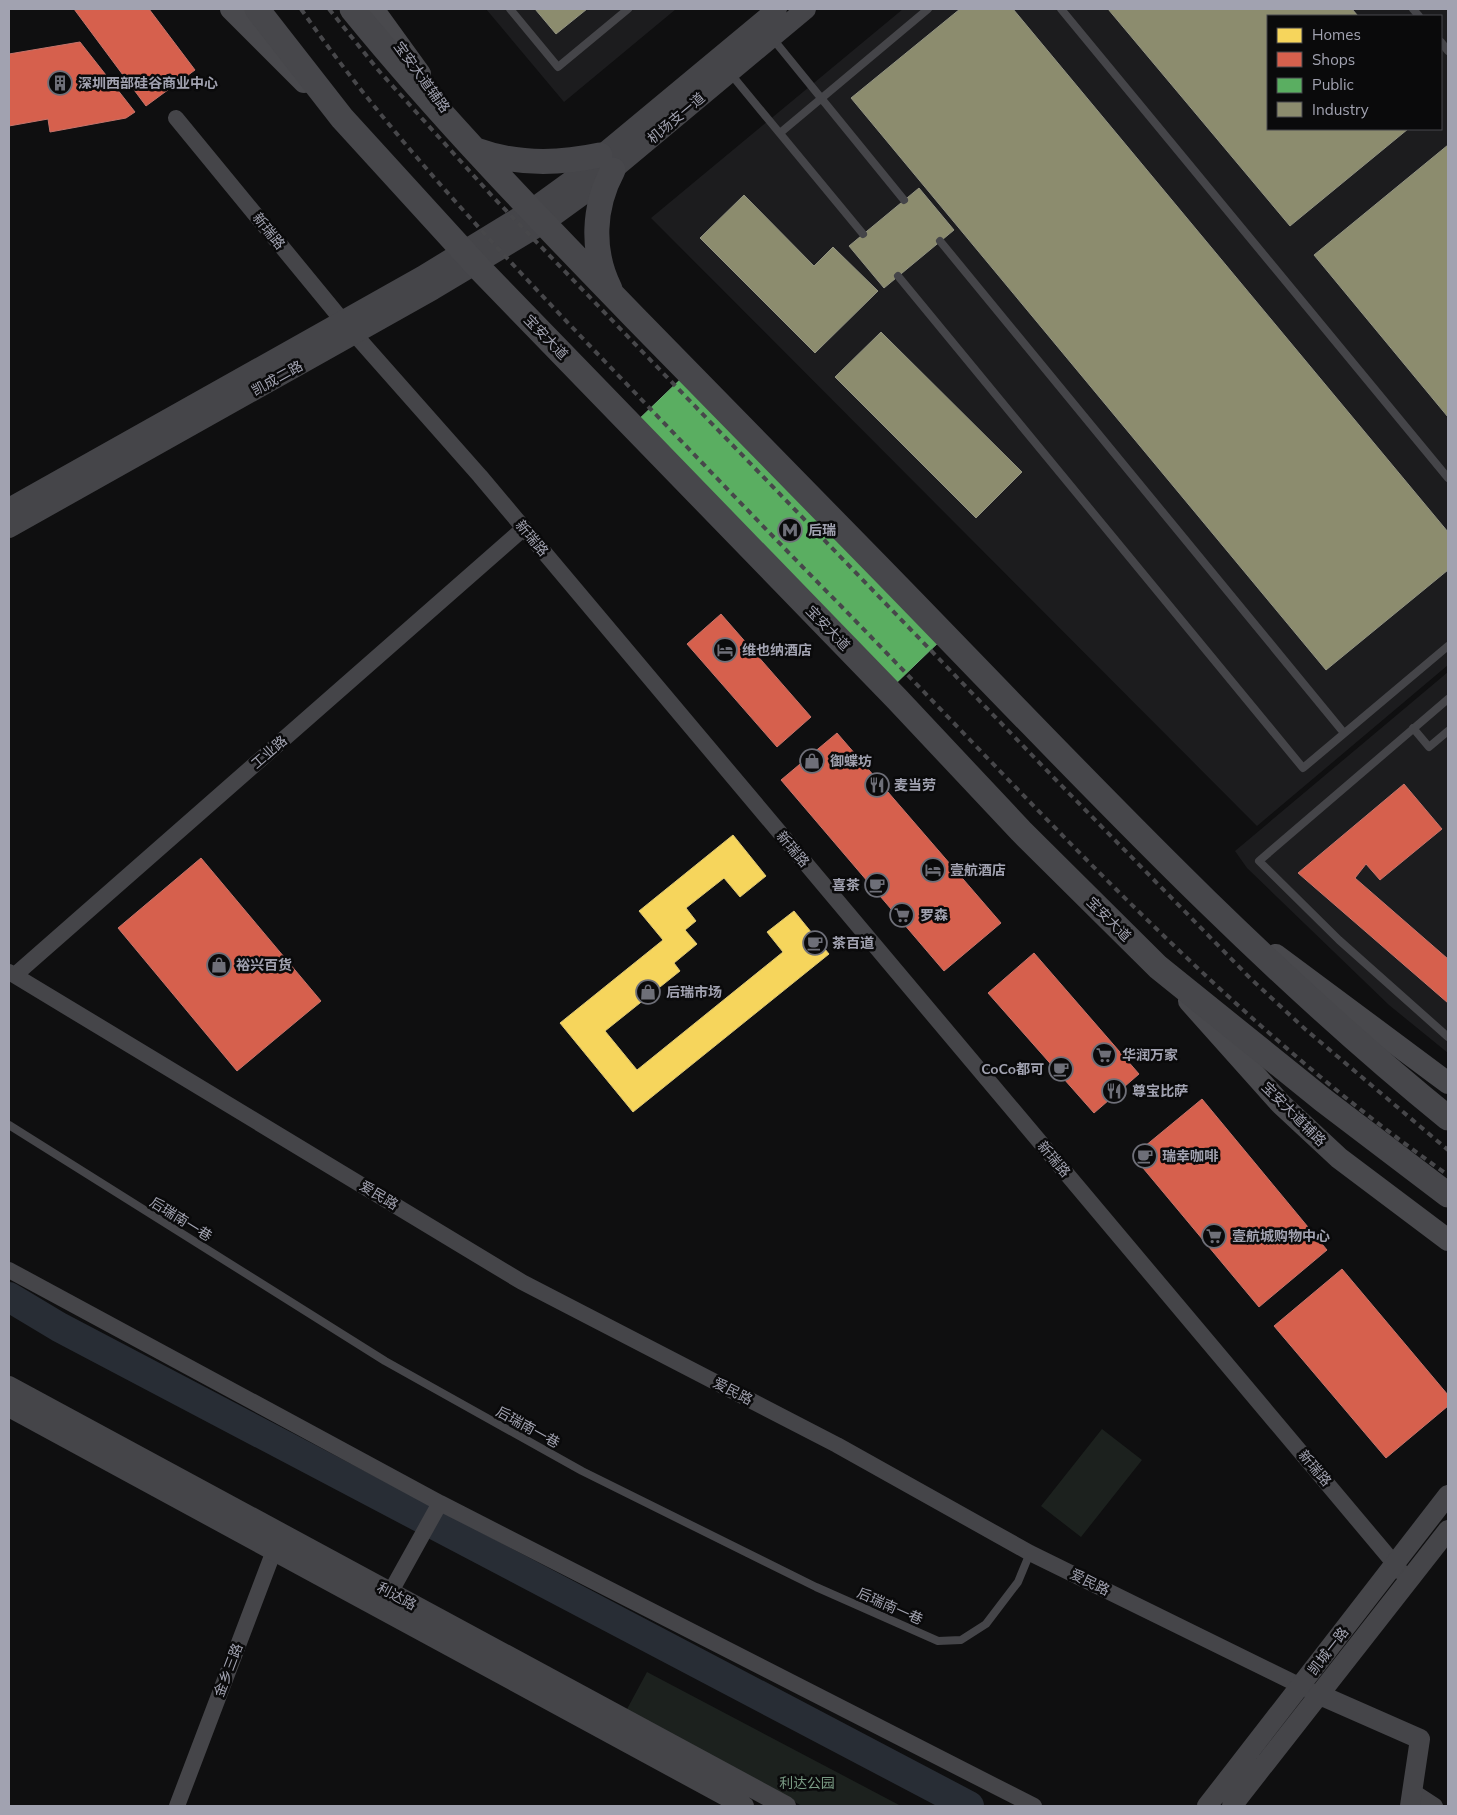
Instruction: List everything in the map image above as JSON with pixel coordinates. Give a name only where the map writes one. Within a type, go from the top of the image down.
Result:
[{"type":"main road","points":[[231,9],[267,47],[342,118]]},
{"type":"main road","name":"宝安大道","points":[[257,9],[342,118],[470,258],[897,699],[1022,831],[1158,967],[1323,1100],[1448,1195]]},
{"type":"main road","points":[[352,9],[536,217],[1092,788],[1224,917],[1378,1062],[1448,1118]]},
{"type":"main road","name":"宝安大道辅路","points":[[373,9],[474,148]]},
{"type":"main road","points":[[474,148],[503,159],[537,162],[607,163],[597,228],[602,270],[617,299]]},
{"type":"main road","points":[[1224,917],[1448,1083]]},
{"type":"main road","name":"宝安大道辅路","points":[[1158,967],[1281,1104],[1303,1125],[1339,1158],[1448,1240]]},
{"type":"street","name":"机场支一道","points":[[766,31],[777,9]]},
{"type":"street","name":"机场支一道","points":[[536,217],[607,163],[766,31],[806,9]]},
{"type":"street","name":"新瑞路","points":[[176,118],[348,328],[524,528],[1409,1581]]},
{"type":"street","name":"凯成二路","points":[[9,528],[470,258],[536,217]]},
{"type":"street","name":"凯成二路","points":[[9,508],[348,328]]},
{"type":"street","name":"工业路","points":[[12,973],[524,528]]},
{"type":"street","name":"爱民路","points":[[12,973],[522,1282],[837,1445],[1030,1553],[1300,1686],[1420,1740],[1411,1798]]},
{"type":"street","points":[[9,1270],[440,1502],[1034,1806]]},
{"type":"street","name":"利达路","points":[[9,1386],[277,1542],[744,1806]]},
{"type":"street","name":"利达路","points":[[9,1407],[277,1542],[390,1593],[786,1806]]},
{"type":"street","name":"凯城一路","points":[[1207,1806],[1448,1495]]},
{"type":"street","points":[[390,1593],[440,1502]]},
{"type":"street","name":"凯城一路","points":[[1232,1806],[1448,1530]]},
{"type":"street","name":"金乡三路","points":[[177,1806],[277,1542]]},
{"type":"street","points":[[1411,1798],[1434,1806]]},
{"type":"lane","points":[[510,9],[558,67],[628,9]]},
{"type":"lane","points":[[780,133],[928,9]]},
{"type":"lane","points":[[1061,9],[1448,478]]},
{"type":"lane","points":[[766,31],[904,200]]},
{"type":"lane","points":[[723,66],[863,234]]},
{"type":"lane","points":[[940,242],[1344,733]]},
{"type":"lane","points":[[898,276],[1303,768],[1448,646]]},
{"type":"lane","points":[[1448,699],[1259,861],[1339,940],[1448,1037]]},
{"type":"lane","points":[[1413,728],[1430,747],[1448,731]]},
{"type":"lane","name":"后瑞南一巷","points":[[9,1125],[385,1361],[574,1467],[816,1587],[938,1641],[961,1640],[986,1624],[1018,1582],[1030,1553]]},
{"type":"shaded area","points":[[486,9],[676,9],[564,102]]},
{"type":"shaded area","points":[[903,9],[1448,9],[1448,665],[1257,826],[651,218]]},
{"type":"shaded area","points":[[1448,672],[1448,1053],[1389,1005],[1247,868],[1235,851]]},
{"type":"green space","points":[[1102,1429],[1142,1460],[1081,1537],[1041,1506]]},
{"type":"green space","name":"利达公园","points":[[647,1672],[901,1806],[802,1806],[626,1711]]},
{"type":"building: Homes","points":[[733,835],[766,876],[740,897],[724,878],[686,908],[696,921],[685,930],[697,944],[674,963],[680,971],[605,1031],[637,1070],[783,952],[767,932],[794,911],[829,954],[633,1112],[560,1023],[663,940],[639,911]]},
{"type":"building: Shops","name":"深圳西部硅谷商业中心","points":[[74,9],[149,9],[195,70],[146,106]]},
{"type":"building: Shops","name":"深圳西部硅谷商业中心","points":[[80,42],[135,112],[126,118],[50,132],[48,119],[9,126],[9,54]]},
{"type":"building: Shops","points":[[721,614],[811,717],[777,747],[687,644]]},
{"type":"building: Shops","points":[[837,733],[1001,923],[944,971],[781,780]]},
{"type":"building: Shops","points":[[1404,784],[1442,829],[1380,880],[1366,864],[1355,878],[1448,959],[1448,1003],[1298,873]]},
{"type":"building: Shops","name":"裕兴百货","points":[[201,858],[321,1001],[237,1071],[118,928]]},
{"type":"building: Shops","points":[[1034,953],[1139,1074],[1094,1113],[988,993]]},
{"type":"building: Shops","points":[[1202,1099],[1327,1250],[1259,1307],[1133,1156]]},
{"type":"building: Shops","points":[[1342,1269],[1448,1395],[1448,1406],[1386,1458],[1274,1326]]},
{"type":"building: Public","name":"后瑞","points":[[686,374],[943,638],[891,688],[634,424]]},
{"type":"building: Industry","points":[[535,9],[587,9],[556,34]]},
{"type":"building: Industry","points":[[960,9],[1013,9],[1448,532],[1448,570],[1326,670],[851,98]]},
{"type":"building: Industry","points":[[1108,9],[1352,9],[1357,15],[1267,15],[1267,130],[1407,130],[1290,226]]},
{"type":"building: Industry","points":[[1448,145],[1448,417],[1314,255]]},
{"type":"building: Industry","points":[[919,188],[954,230],[884,288],[849,246]]},
{"type":"building: Industry","points":[[744,195],[814,266],[833,247],[878,291],[815,353],[700,238]]},
{"type":"building: Industry","points":[[881,332],[1022,472],[976,518],[835,377]]},
{"type":"waterway","points":[[9,1297],[59,1327],[969,1806]]},
{"type":"railway","points":[[301,9],[368,98],[476,225],[747,510],[1059,832],[1207,977],[1285,1047],[1365,1113],[1448,1175]]},
{"type":"railway","points":[[329,9],[379,71],[493,197],[1251,979],[1305,1029],[1448,1150]]},
{"type":"place","name":"深圳西部硅谷商业中心","points":[[60,83]]},
{"type":"place","name":"后瑞","points":[[790,530]]},
{"type":"place","name":"维也纳酒店","points":[[725,650]]},
{"type":"place","name":"御蝶坊","points":[[812,761]]},
{"type":"place","name":"麦当劳","points":[[877,785]]},
{"type":"place","name":"壹航酒店","points":[[933,870]]},
{"type":"place","name":"喜茶","points":[[877,885]]},
{"type":"place","name":"罗森","points":[[902,915]]},
{"type":"place","name":"茶百道","points":[[815,943]]},
{"type":"place","name":"裕兴百货","points":[[219,965]]},
{"type":"place","name":"后瑞市场","points":[[648,992]]},
{"type":"place","name":"华润万家","points":[[1104,1055]]},
{"type":"place","name":"CoCo都可","points":[[1061,1069]]},
{"type":"place","name":"尊宝比萨","points":[[1114,1091]]},
{"type":"place","name":"瑞幸咖啡","points":[[1145,1156]]},
{"type":"place","name":"壹航城购物中心","points":[[1214,1236]]}]
